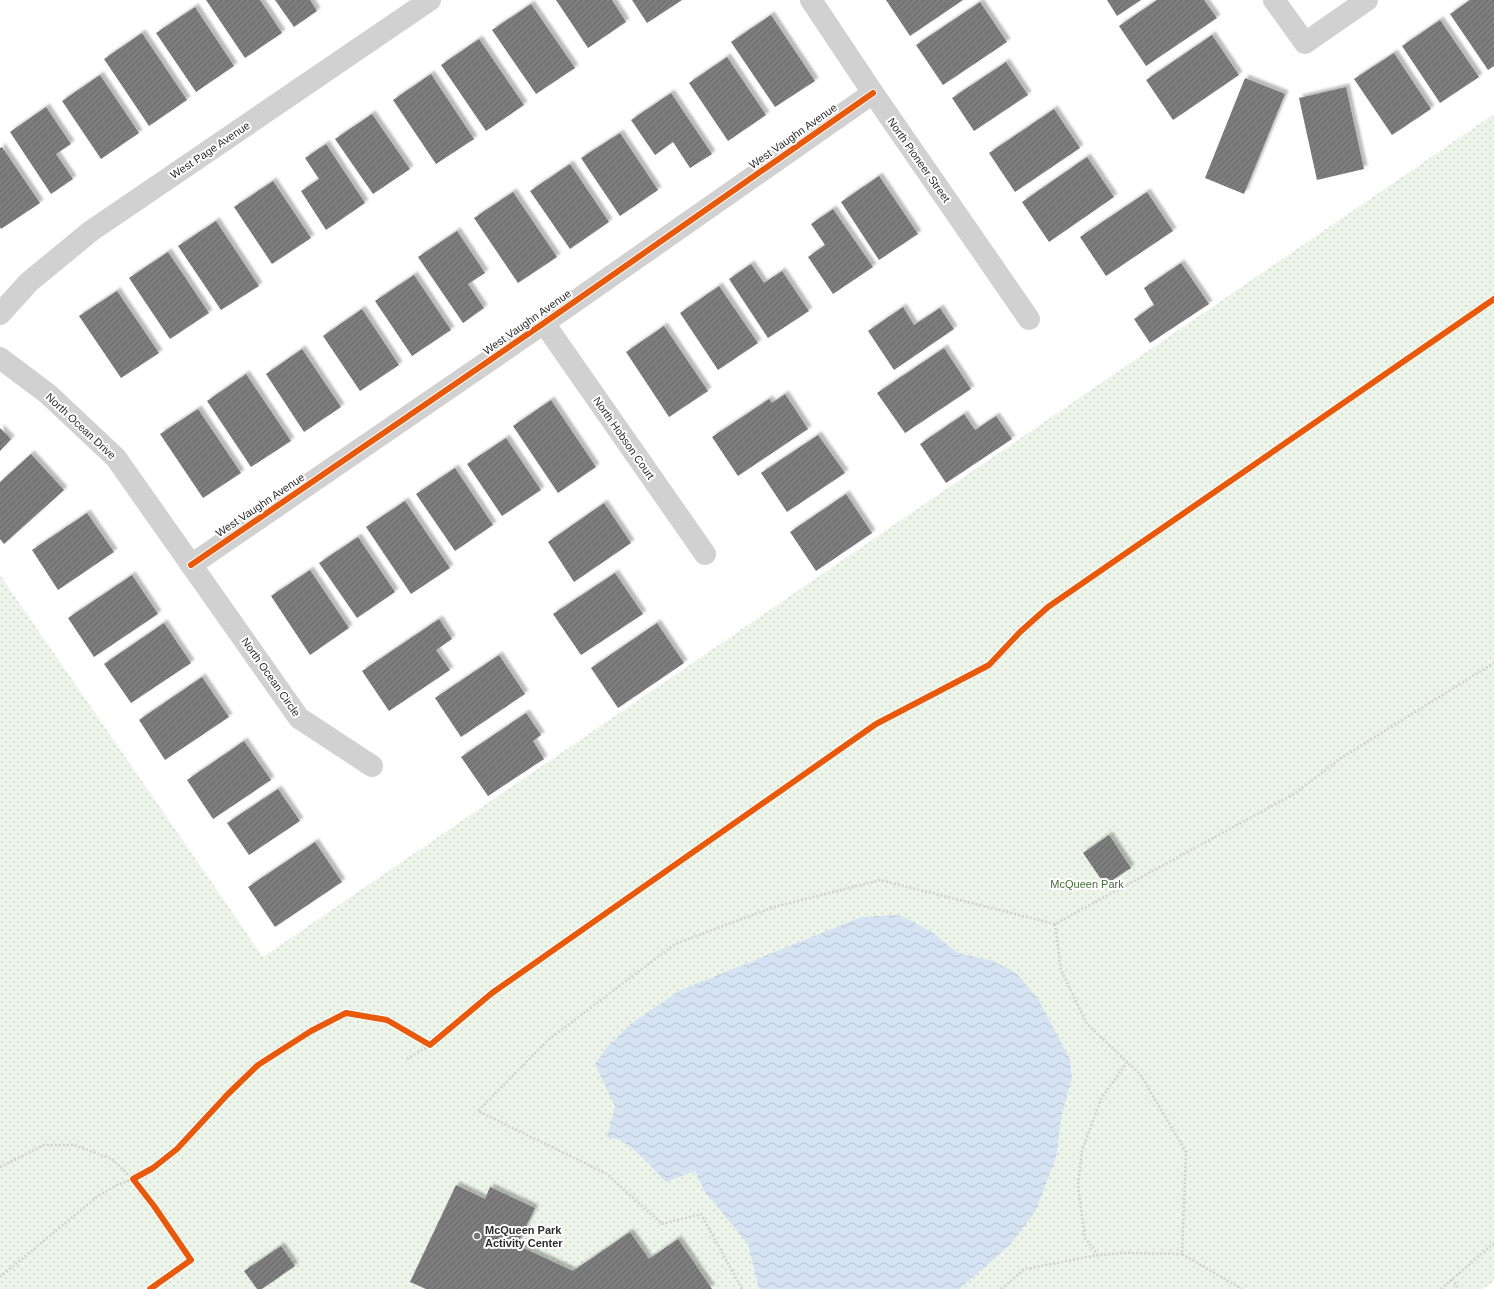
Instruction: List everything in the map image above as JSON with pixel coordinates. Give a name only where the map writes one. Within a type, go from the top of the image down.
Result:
[{"type":"street","name":"West Page Avenue","points":[[0,314],[29,282],[91,231],[430,0]]},
{"type":"street","name":"North Pioneer Street","points":[[811,0],[873,93],[1029,319]]},
{"type":"street","points":[[1274,0],[1305,43],[1367,0]]},
{"type":"street","name":"West Vaughn Avenue","points":[[191,565],[544,323],[873,93]]},
{"type":"street","name":"North Hobson Court","points":[[544,323],[705,554]]},
{"type":"street","name":"North Ocean Drive","points":[[0,358],[48,394],[116,458],[191,565]]},
{"type":"street","name":"North Ocean Circle","points":[[191,565],[299,718],[372,766]]},
{"type":"path","points":[[407,1059],[430,1045],[492,993],[876,724],[989,665],[1020,632],[1048,607],[1494,300]]},
{"type":"path","points":[[742,1289],[701,1214],[662,1224],[606,1174],[478,1111],[548,1040],[675,944],[774,907],[880,880],[1055,924],[1294,794],[1341,758],[1494,663]]},
{"type":"path","points":[[1055,924],[1061,970],[1087,1024],[1140,1074],[1186,1152],[1182,1254]]},
{"type":"path","points":[[0,1277],[98,1196],[153,1168],[177,1149],[227,1095],[258,1065],[311,1031],[346,1013],[387,1020],[430,1045]]},
{"type":"path","points":[[1098,1255],[1085,1238],[1078,1186],[1082,1150],[1101,1098],[1127,1062]]},
{"type":"path","points":[[0,1167],[44,1145],[74,1145],[112,1159],[133,1179],[154,1206],[191,1260],[150,1289]]},
{"type":"path","points":[[1441,1289],[1494,1243]]},
{"type":"path","points":[[1001,1289],[1025,1269],[1098,1255],[1125,1253],[1182,1254],[1242,1289]]},
{"type":"path","points":[[1452,1279],[1459,1289]]},
{"type":"green space","name":"McQueen Park","points":[[1494,114],[1494,1282],[1483,1289],[0,1289],[0,575],[263,957]]},
{"type":"water","points":[[900,915],[933,933],[958,953],[993,961],[1017,974],[1038,999],[1070,1059],[1072,1078],[1061,1118],[1056,1158],[1035,1212],[1009,1246],[959,1289],[759,1289],[748,1244],[705,1192],[695,1171],[666,1182],[640,1155],[621,1140],[607,1137],[615,1107],[595,1064],[607,1047],[632,1023],[679,991],[861,917]]},
{"type":"building","points":[[206,0],[260,0],[282,33],[245,58]]},
{"type":"building","points":[[275,0],[310,0],[317,11],[294,27]]},
{"type":"building","points":[[556,0],[612,0],[626,22],[588,48]]},
{"type":"building","points":[[632,0],[682,0],[647,23]]},
{"type":"building","points":[[886,0],[963,0],[910,36]]},
{"type":"building","points":[[1107,0],[1141,0],[1117,16]]},
{"type":"building","points":[[1157,0],[1204,0],[1217,18],[1146,66],[1119,26]]},
{"type":"building","points":[[1470,0],[1494,0],[1494,66],[1488,70],[1450,14]]},
{"type":"building","points":[[980,2],[1007,42],[943,85],[916,45]]},
{"type":"building","points":[[531,4],[575,68],[536,94],[492,30]]},
{"type":"building","points":[[195,7],[234,66],[196,92],[156,33]]},
{"type":"building","points":[[771,15],[815,81],[775,107],[731,42]]},
{"type":"building","points":[[1440,20],[1479,77],[1440,103],[1402,46]]},
{"type":"building","points":[[142,33],[187,100],[149,126],[104,59]]},
{"type":"building","points":[[1212,35],[1239,75],[1173,120],[1146,80]]},
{"type":"building","points":[[479,39],[524,105],[486,131],[441,65]]},
{"type":"building","points":[[1394,53],[1431,109],[1392,135],[1354,79]]},
{"type":"building","points":[[727,57],[766,115],[728,141],[689,83]]},
{"type":"building","points":[[1006,62],[1028,95],[974,131],[952,98]]},
{"type":"building","points":[[431,74],[474,139],[436,164],[393,100]]},
{"type":"building","points":[[100,75],[139,133],[101,159],[62,101]]},
{"type":"building","points":[[1245,78],[1285,94],[1244,194],[1205,178]]},
{"type":"building","points":[[1346,87],[1364,169],[1317,180],[1299,98]]},
{"type":"building","points":[[671,93],[712,154],[690,168],[673,142],[655,155],[631,120]]},
{"type":"building","points":[[46,107],[71,144],[56,154],[73,179],[51,194],[10,132]]},
{"type":"building","points":[[1054,109],[1080,148],[1015,192],[989,153]]},
{"type":"building","points":[[372,114],[410,169],[373,194],[335,139]]},
{"type":"building","points":[[620,133],[658,190],[620,216],[581,158]]},
{"type":"building","points":[[326,144],[365,203],[326,230],[301,191],[319,179],[305,158]]},
{"type":"building","points":[[2,147],[40,203],[1,229],[0,148]]},
{"type":"building","points":[[1087,157],[1114,197],[1049,242],[1022,202]]},
{"type":"building","points":[[570,164],[609,222],[570,249],[530,191]]},
{"type":"building","points":[[879,176],[918,234],[879,260],[841,202]]},
{"type":"building","points":[[273,181],[311,238],[272,264],[234,207]]},
{"type":"building","points":[[513,192],[557,257],[518,283],[474,218]]},
{"type":"building","points":[[1147,192],[1173,231],[1106,276],[1080,237]]},
{"type":"building","points":[[833,209],[873,267],[833,294],[808,257],[825,245],[811,224]]},
{"type":"building","points":[[216,221],[259,286],[221,310],[178,246]]},
{"type":"building","points":[[457,231],[485,273],[468,284],[484,308],[463,323],[418,257]]},
{"type":"building","points":[[168,252],[209,313],[170,339],[129,278]]},
{"type":"building","points":[[1181,263],[1209,304],[1150,343],[1134,319],[1154,305],[1144,288]]},
{"type":"building","points":[[751,264],[764,283],[782,271],[809,311],[768,338],[729,279]]},
{"type":"building","points":[[414,275],[451,330],[412,356],[375,301]]},
{"type":"building","points":[[719,286],[758,343],[718,370],[680,313]]},
{"type":"building","points":[[117,291],[159,353],[121,378],[79,316]]},
{"type":"building","points":[[903,307],[914,325],[940,308],[954,329],[894,370],[868,331]]},
{"type":"building","points":[[362,309],[399,365],[360,391],[323,336]]},
{"type":"building","points":[[664,326],[708,391],[669,417],[626,352]]},
{"type":"building","points":[[944,348],[971,389],[905,433],[877,393]]},
{"type":"building","points":[[302,349],[341,407],[304,432],[266,374]]},
{"type":"building","points":[[246,374],[291,441],[251,467],[207,401]]},
{"type":"building","points":[[785,394],[808,429],[738,476],[712,437],[769,399],[772,403]]},
{"type":"building","points":[[551,400],[596,467],[558,493],[513,426]]},
{"type":"building","points":[[198,409],[241,473],[203,498],[160,434]]},
{"type":"building","points":[[964,414],[975,430],[996,416],[1012,439],[946,483],[920,444]]},
{"type":"building","points":[[0,428],[11,439],[0,451]]},
{"type":"building","points":[[818,435],[845,473],[787,512],[761,473]]},
{"type":"building","points":[[506,438],[541,490],[502,516],[467,464]]},
{"type":"building","points":[[31,454],[64,490],[4,544],[0,539],[0,482]]},
{"type":"building","points":[[455,468],[493,525],[455,551],[416,494]]},
{"type":"building","points":[[846,494],[872,533],[816,571],[790,532]]},
{"type":"building","points":[[405,501],[450,568],[411,594],[366,527]]},
{"type":"building","points":[[604,503],[631,543],[574,582],[548,542]]},
{"type":"building","points":[[87,513],[114,552],[58,590],[32,550]]},
{"type":"building","points":[[358,537],[395,592],[357,618],[319,563]]},
{"type":"building","points":[[310,570],[349,628],[310,655],[271,596]]},
{"type":"building","points":[[615,573],[643,614],[581,655],[553,614]]},
{"type":"building","points":[[132,575],[158,614],[94,657],[68,618]]},
{"type":"building","points":[[439,619],[452,639],[436,650],[450,670],[389,711],[362,671]]},
{"type":"building","points":[[164,623],[191,663],[131,703],[104,664]]},
{"type":"building","points":[[657,623],[684,663],[618,708],[591,668]]},
{"type":"building","points":[[499,655],[525,694],[461,737],[435,698]]},
{"type":"building","points":[[202,677],[229,717],[165,760],[139,720]]},
{"type":"building","points":[[526,713],[541,735],[533,741],[544,759],[488,796],[461,757]]},
{"type":"building","points":[[244,741],[271,780],[213,819],[187,780]]},
{"type":"building","points":[[278,789],[300,821],[249,855],[227,823]]},
{"type":"building","points":[[1109,835],[1131,868],[1105,885],[1083,853]]},
{"type":"building","points":[[315,842],[342,882],[275,927],[248,887]]},
{"type":"building","name":"McQueen Park Activity Center","points":[[456,1185],[485,1199],[490,1187],[535,1208],[517,1245],[573,1271],[630,1232],[649,1259],[678,1239],[712,1289],[426,1289],[410,1282]]},
{"type":"building","points":[[281,1246],[295,1266],[262,1289],[257,1289],[244,1271]]},
{"type":"cycle path","points":[[191,565],[544,323],[873,93]]},
{"type":"cycle path","points":[[150,1289],[191,1260],[154,1206],[133,1179],[153,1168],[177,1149],[227,1095],[258,1065],[311,1031],[346,1013],[387,1020],[430,1045],[492,993],[876,724],[989,665],[1020,632],[1048,607],[1494,299]]},
{"type":"place","name":"McQueen Park Activity Center","points":[[477,1236]]}]
